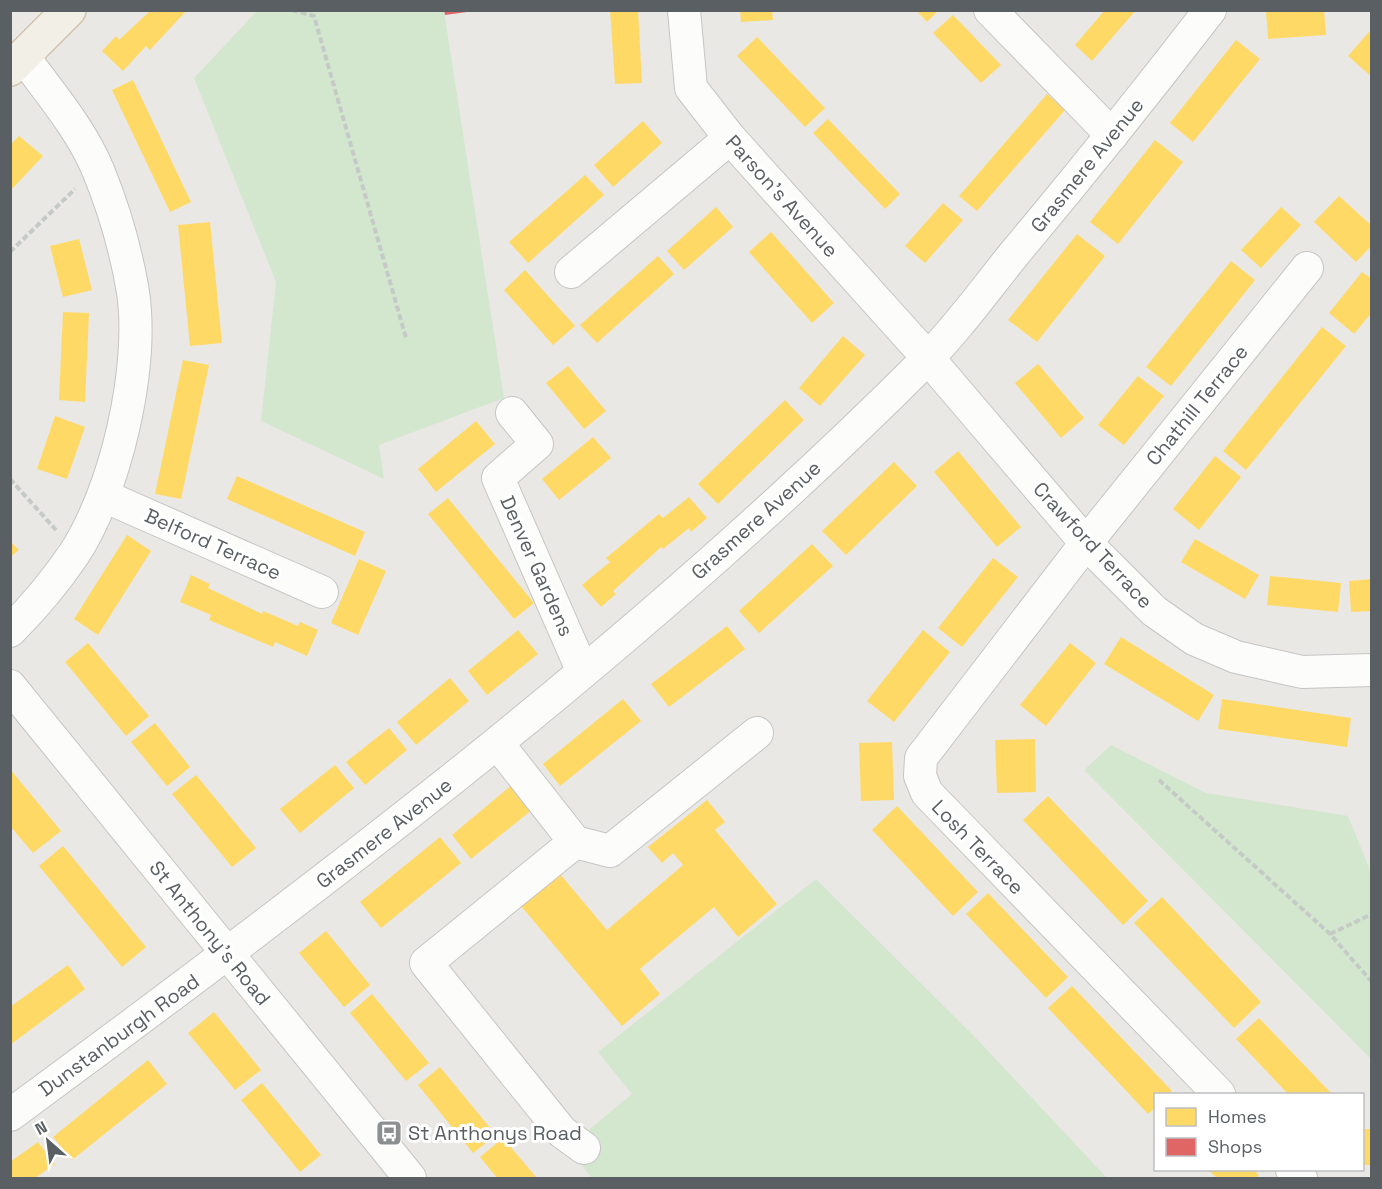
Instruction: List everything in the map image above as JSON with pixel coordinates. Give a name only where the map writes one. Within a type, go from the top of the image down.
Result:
[{"type":"main road","points":[[17,62],[69,10]]},
{"type":"street","name":"Parson's Avenue","points":[[684,10],[691,88],[730,138],[928,358]]},
{"type":"street","points":[[990,10],[1112,135]]},
{"type":"street","name":"Grasmere Avenue","points":[[228,955],[498,744],[583,672],[753,525],[928,358],[1112,135],[1210,10]]},
{"type":"street","points":[[10,631],[42,599],[75,552],[104,496],[125,417],[134,360],[133,294],[119,227],[97,168],[61,108],[17,62]]},
{"type":"street","points":[[571,272],[730,138]]},
{"type":"street","name":"Chathill Terrace","points":[[1086,543],[1307,268]]},
{"type":"street","name":"Crawford Terrace","points":[[928,358],[1086,543],[1154,611],[1205,644],[1236,657],[1302,672],[1371,670]]},
{"type":"street","name":"Denver Gardens","points":[[512,413],[537,444],[498,478],[583,672]]},
{"type":"street","name":"Belford Terrace","points":[[104,496],[322,592]]},
{"type":"street","name":"Losh Terrace","points":[[1086,543],[921,758],[920,776],[927,793],[941,809],[1217,1093]]},
{"type":"street","name":"St Anthony's Road","points":[[10,686],[410,1179]]},
{"type":"street","points":[[498,744],[575,842],[610,850],[757,733]]},
{"type":"street","points":[[575,842],[426,963],[562,1132],[584,1148]]},
{"type":"street","name":"Dunstanburgh Road","points":[[10,1115],[228,955]]},
{"type":"path","points":[[292,10],[314,16],[406,338]]},
{"type":"path","points":[[10,252],[97,168]]},
{"type":"path","points":[[10,479],[75,552]]},
{"type":"path","points":[[1159,780],[1330,934],[1371,982]]},
{"type":"path","points":[[1330,934],[1371,914]]},
{"type":"green space","points":[[257,11],[444,11],[504,398],[379,445],[384,479],[261,421],[276,282],[194,78]]},
{"type":"green space","points":[[1111,745],[1206,793],[1348,816],[1371,872],[1371,1059],[1084,770]]},
{"type":"green space","points":[[816,879],[976,1038],[1107,1178],[592,1178],[567,1148],[632,1094],[598,1052]]},
{"type":"building: Homes","points":[[151,10],[187,10],[150,50],[146,46],[123,71],[102,51],[116,36],[119,40]]},
{"type":"building: Homes","points":[[610,10],[638,10],[642,83],[615,84]]},
{"type":"building: Homes","points":[[740,10],[772,10],[773,20],[741,22]]},
{"type":"building: Homes","points":[[916,10],[939,10],[927,22]]},
{"type":"building: Homes","points":[[1105,10],[1136,10],[1092,61],[1075,45]]},
{"type":"building: Homes","points":[[1324,10],[1326,35],[1268,39],[1266,11]]},
{"type":"building: Homes","points":[[953,15],[1001,65],[981,83],[933,33]]},
{"type":"building: Homes","points":[[1369,32],[1372,34],[1372,77],[1348,56]]},
{"type":"building: Homes","points":[[757,37],[825,108],[805,127],[737,56]]},
{"type":"building: Homes","points":[[1236,40],[1260,59],[1193,142],[1170,123]]},
{"type":"building: Homes","points":[[133,80],[191,202],[170,212],[112,90]]},
{"type":"building: Homes","points":[[1047,94],[1065,110],[977,211],[959,196]]},
{"type":"building: Homes","points":[[828,119],[900,194],[885,209],[813,133]]},
{"type":"building: Homes","points":[[643,121],[662,143],[613,187],[594,165]]},
{"type":"building: Homes","points":[[19,136],[43,156],[10,191],[10,145]]},
{"type":"building: Homes","points":[[1155,140],[1183,162],[1118,244],[1090,222]]},
{"type":"building: Homes","points":[[585,175],[604,195],[528,263],[509,242]]},
{"type":"building: Homes","points":[[1339,196],[1372,226],[1372,245],[1356,262],[1314,222]]},
{"type":"building: Homes","points":[[943,203],[963,220],[925,263],[905,246]]},
{"type":"building: Homes","points":[[716,207],[733,227],[684,270],[667,251]]},
{"type":"building: Homes","points":[[1281,207],[1301,225],[1261,268],[1241,250]]},
{"type":"building: Homes","points":[[210,222],[222,343],[190,346],[178,225]]},
{"type":"building: Homes","points":[[771,232],[834,303],[812,323],[749,252]]},
{"type":"building: Homes","points":[[1077,234],[1105,256],[1037,342],[1008,320]]},
{"type":"building: Homes","points":[[79,239],[92,290],[63,297],[50,246]]},
{"type":"building: Homes","points":[[658,256],[674,274],[597,343],[580,325]]},
{"type":"building: Homes","points":[[1231,261],[1255,280],[1171,386],[1146,367]]},
{"type":"building: Homes","points":[[525,270],[575,326],[553,345],[504,290]]},
{"type":"building: Homes","points":[[1362,272],[1372,279],[1372,312],[1354,334],[1329,313]]},
{"type":"building: Homes","points":[[63,312],[89,313],[85,402],[59,400]]},
{"type":"building: Homes","points":[[1322,327],[1346,346],[1246,470],[1223,451]]},
{"type":"building: Homes","points":[[843,336],[865,355],[820,406],[799,388]]},
{"type":"building: Homes","points":[[183,360],[209,365],[181,499],[155,494]]},
{"type":"building: Homes","points":[[1038,364],[1084,418],[1061,438],[1015,383]]},
{"type":"building: Homes","points":[[568,366],[606,411],[584,429],[546,383]]},
{"type":"building: Homes","points":[[1138,376],[1164,396],[1124,445],[1098,425]]},
{"type":"building: Homes","points":[[785,400],[804,420],[718,504],[698,484]]},
{"type":"building: Homes","points":[[55,416],[85,427],[67,479],[37,469]]},
{"type":"building: Homes","points":[[476,421],[495,444],[436,492],[418,469]]},
{"type":"building: Homes","points":[[593,437],[611,458],[559,500],[542,479]]},
{"type":"building: Homes","points":[[958,451],[1021,527],[997,547],[934,472]]},
{"type":"building: Homes","points":[[1215,456],[1241,477],[1199,530],[1173,509]]},
{"type":"building: Homes","points":[[894,462],[917,486],[846,555],[822,531]]},
{"type":"building: Homes","points":[[237,476],[365,532],[355,556],[227,499]]},
{"type":"building: Homes","points":[[689,497],[707,518],[691,532],[689,528],[663,549],[661,547],[613,591],[616,594],[601,607],[582,585],[610,562],[606,558],[659,514],[663,518]]},
{"type":"building: Homes","points":[[448,498],[534,603],[514,619],[428,514]]},
{"type":"building: Homes","points":[[127,535],[151,551],[98,635],[74,619]]},
{"type":"building: Homes","points":[[1195,539],[1259,575],[1245,599],[1181,562]]},
{"type":"building: Homes","points":[[10,541],[19,550],[10,557]]},
{"type":"building: Homes","points":[[812,544],[833,566],[759,633],[739,611]]},
{"type":"building: Homes","points":[[993,558],[1018,577],[962,647],[938,628]]},
{"type":"building: Homes","points":[[359,559],[386,571],[358,635],[331,623]]},
{"type":"building: Homes","points":[[191,575],[210,584],[208,588],[262,614],[263,611],[298,626],[300,622],[318,630],[307,656],[275,642],[273,647],[209,620],[211,615],[180,602]]},
{"type":"building: Homes","points":[[1270,576],[1341,583],[1338,612],[1267,605]]},
{"type":"building: Homes","points":[[1372,579],[1372,611],[1351,612],[1349,581]]},
{"type":"building: Homes","points":[[727,626],[745,649],[669,707],[651,684]]},
{"type":"building: Homes","points":[[518,630],[538,654],[487,695],[468,671]]},
{"type":"building: Homes","points":[[923,630],[950,652],[894,722],[867,701]]},
{"type":"building: Homes","points":[[1121,637],[1214,695],[1198,721],[1104,664]]},
{"type":"building: Homes","points":[[88,643],[149,716],[126,736],[65,662]]},
{"type":"building: Homes","points":[[1070,643],[1096,663],[1046,726],[1020,705]]},
{"type":"building: Homes","points":[[450,678],[469,701],[416,745],[397,722]]},
{"type":"building: Homes","points":[[623,699],[641,721],[560,786],[543,764]]},
{"type":"building: Homes","points":[[1222,699],[1351,718],[1347,747],[1218,729]]},
{"type":"building: Homes","points":[[155,723],[190,767],[167,786],[131,742]]},
{"type":"building: Homes","points":[[389,728],[407,750],[365,785],[346,762]]},
{"type":"building: Homes","points":[[1035,739],[1036,792],[997,793],[995,740]]},
{"type":"building: Homes","points":[[892,742],[894,800],[861,801],[859,743]]},
{"type":"building: Homes","points":[[335,765],[354,788],[300,833],[280,809]]},
{"type":"building: Homes","points":[[10,769],[61,831],[33,853],[10,826]]},
{"type":"building: Homes","points":[[196,775],[256,848],[232,867],[172,794]]},
{"type":"building: Homes","points":[[513,784],[533,809],[471,859],[452,835]]},
{"type":"building: Homes","points":[[1048,796],[1148,901],[1123,925],[1023,820]]},
{"type":"building: Homes","points":[[707,800],[725,822],[715,830],[777,904],[738,937],[714,907],[640,969],[660,994],[622,1026],[521,906],[560,874],[607,930],[683,865],[673,853],[662,863],[648,847]]},
{"type":"building: Homes","points":[[897,806],[978,892],[953,916],[872,830]]},
{"type":"building: Homes","points":[[440,837],[461,863],[381,928],[360,902]]},
{"type":"building: Homes","points":[[63,846],[146,947],[122,967],[39,866]]},
{"type":"building: Homes","points":[[988,893],[1068,977],[1046,998],[966,914]]},
{"type":"building: Homes","points":[[1162,897],[1261,1002],[1234,1028],[1134,923]]},
{"type":"building: Homes","points":[[326,931],[370,985],[344,1007],[299,953]]},
{"type":"building: Homes","points":[[68,965],[85,989],[10,1045],[10,1007]]},
{"type":"building: Homes","points":[[1072,986],[1172,1091],[1154,1093],[1154,1109],[1148,1114],[1048,1008]]},
{"type":"building: Homes","points":[[372,994],[429,1063],[406,1081],[350,1013]]},
{"type":"building: Homes","points":[[214,1012],[261,1070],[235,1090],[188,1033]]},
{"type":"building: Homes","points":[[1259,1018],[1331,1093],[1287,1093],[1236,1039]]},
{"type":"building: Homes","points":[[148,1060],[167,1084],[72,1160],[53,1137]]},
{"type":"building: Homes","points":[[440,1067],[496,1135],[473,1153],[418,1085]]},
{"type":"building: Homes","points":[[262,1083],[321,1155],[300,1172],[241,1100]]},
{"type":"building: Homes","points":[[1364,1129],[1372,1129],[1372,1165],[1364,1165]]},
{"type":"building: Homes","points":[[503,1138],[537,1178],[497,1178],[480,1157]]},
{"type":"building: Homes","points":[[38,1142],[55,1164],[35,1178],[10,1178],[10,1162]]},
{"type":"building: Homes","points":[[1209,1171],[1255,1171],[1259,1175],[1256,1178],[1217,1178]]},
{"type":"building: Shops","points":[[444,10],[467,10],[467,12],[445,15]]},
{"type":"place","name":"St Anthonys Road","points":[[389,1133]]}]
